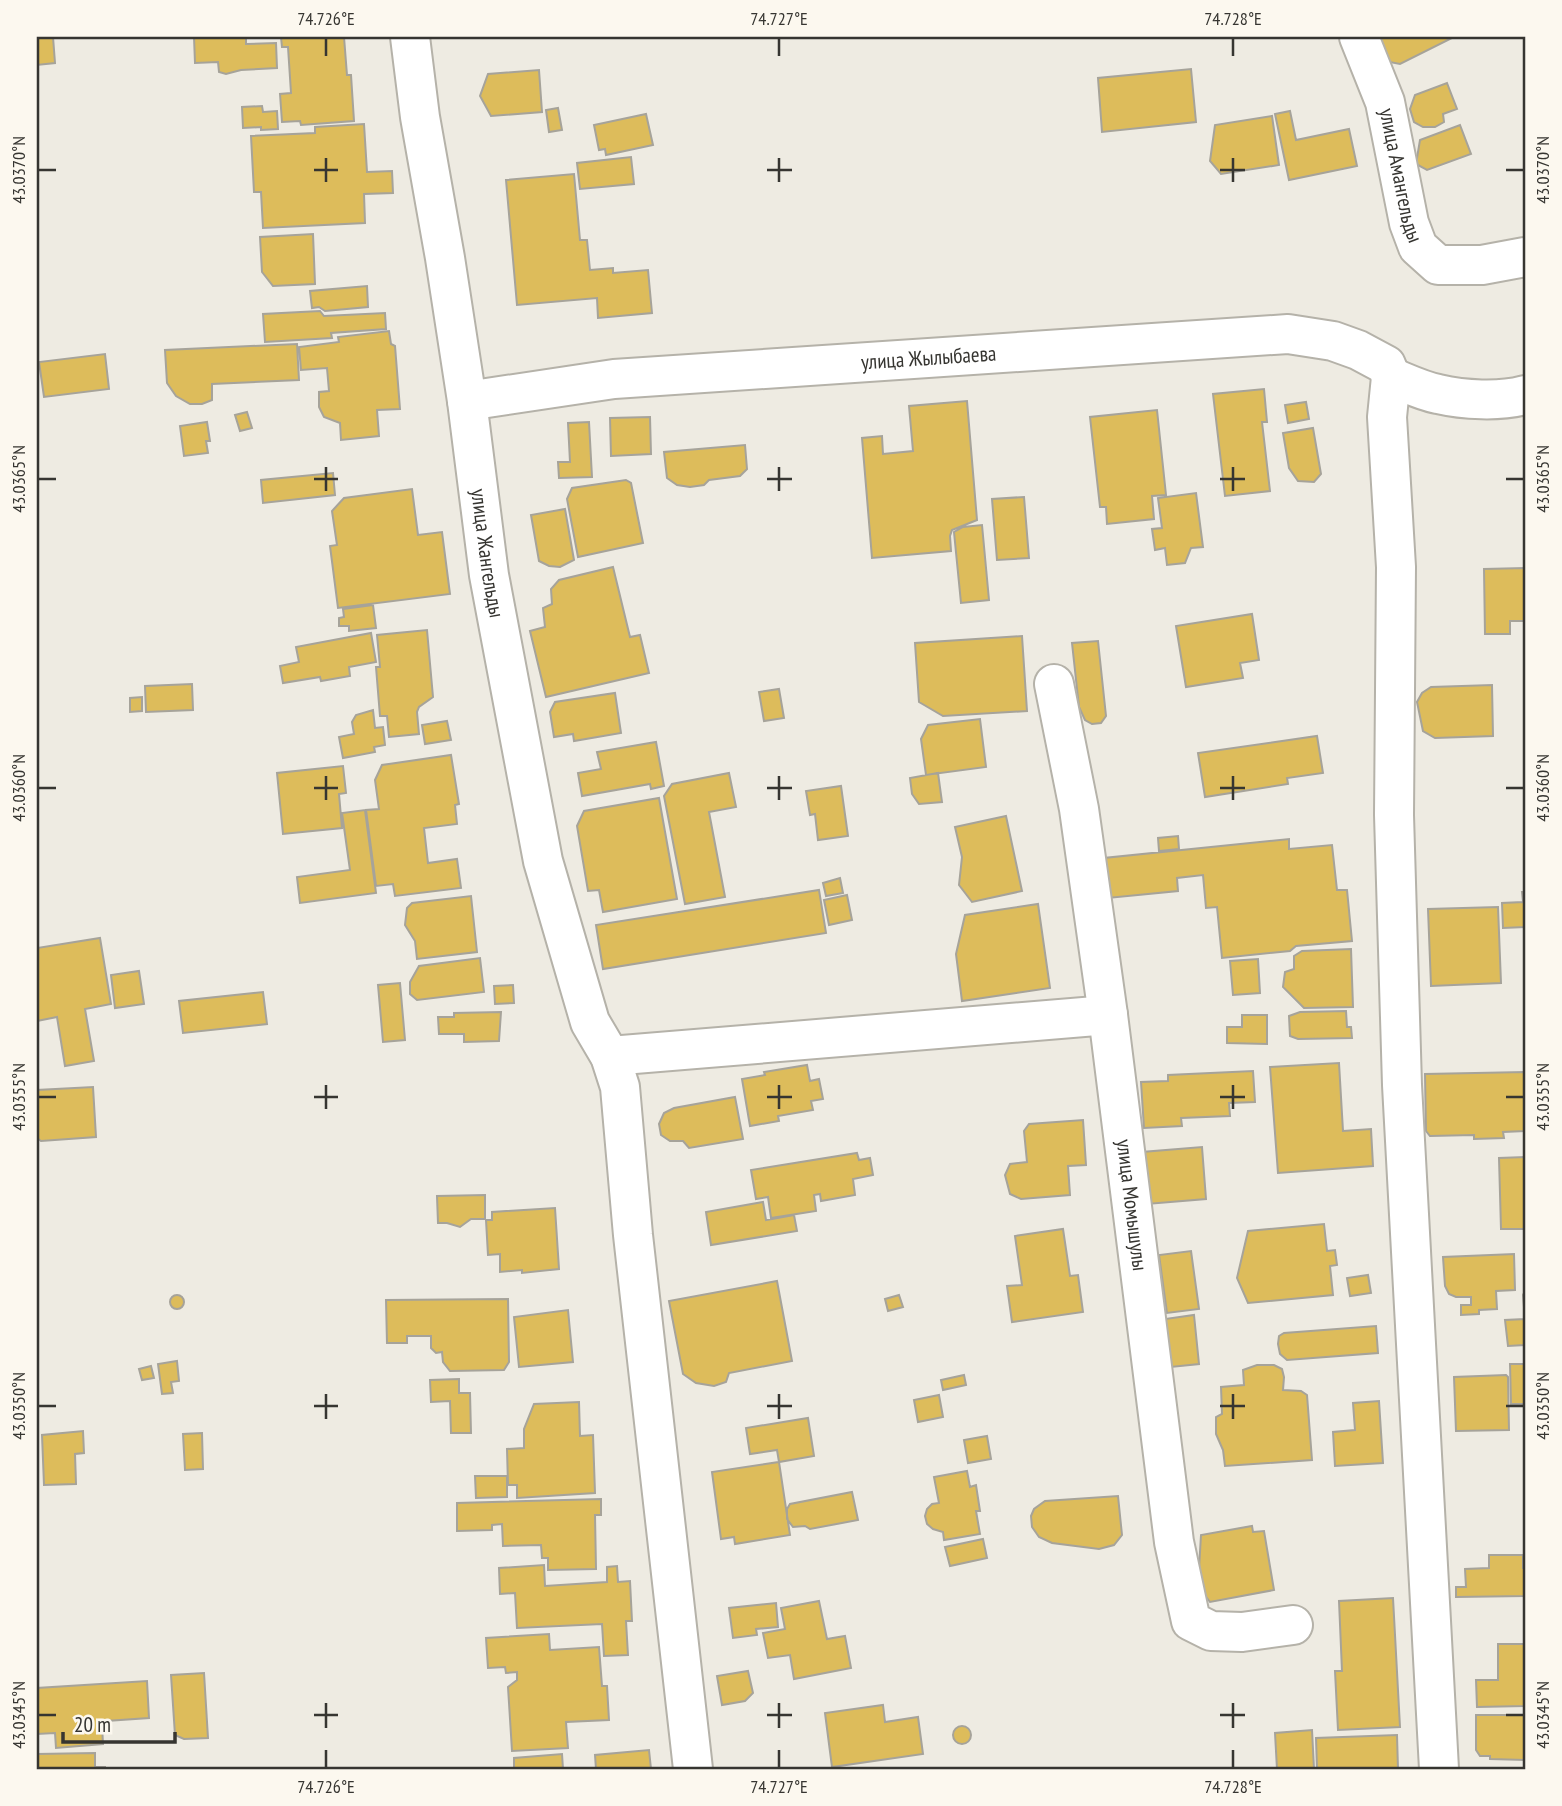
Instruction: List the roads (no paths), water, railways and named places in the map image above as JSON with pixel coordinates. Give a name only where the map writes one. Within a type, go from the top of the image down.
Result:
[{"type":"street","name":"улица Жангельды","points":[[410,37],[420,117],[467,401],[489,575],[543,861],[590,1022],[610,1056],[620,1087],[633,1235],[693,1769]]},
{"type":"street","name":"улица Амангельды","points":[[1359,37],[1385,102],[1409,223],[1418,247],[1438,265],[1482,265],[1525,257]]},
{"type":"street","name":"улица Жылыбаева","points":[[467,401],[614,379],[1288,334],[1332,341],[1358,350],[1388,371],[1437,394],[1474,399],[1525,395]]},
{"type":"street","points":[[1388,371],[1387,417],[1395,567],[1394,815],[1402,1086],[1439,1769]]},
{"type":"street","points":[[1387,417],[1418,400],[1437,394]]},
{"type":"street","name":"улица Момышулы","points":[[1054,684],[1079,809],[1108,1015],[1174,1542],[1191,1621],[1211,1631],[1242,1632],[1293,1625]]},
{"type":"street","points":[[610,1056],[1108,1015]]}]
